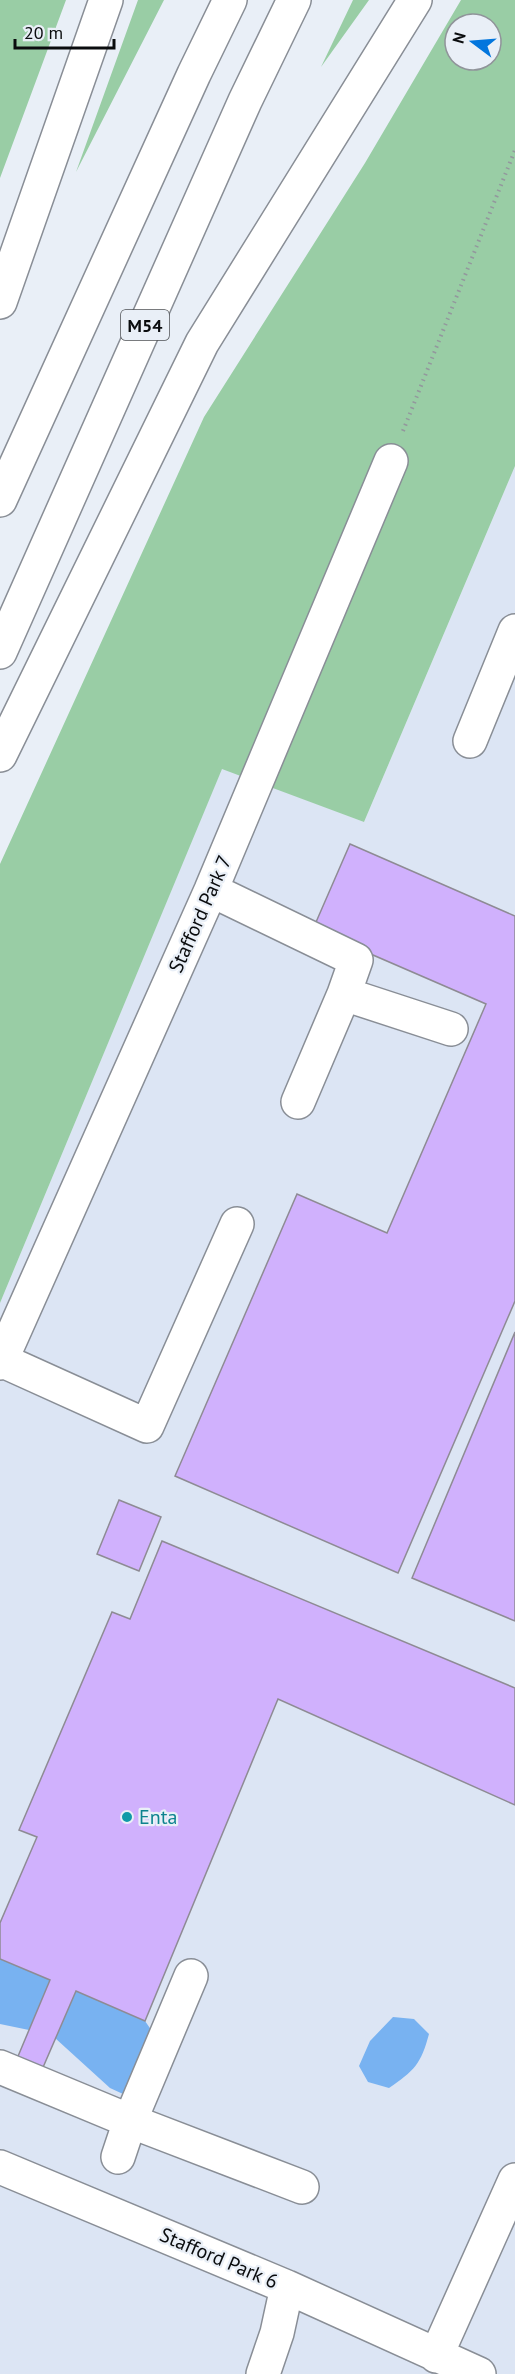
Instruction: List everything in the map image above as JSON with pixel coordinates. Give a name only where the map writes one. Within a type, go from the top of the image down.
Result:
[{"type":"main road","points":[[0,302],[106,0]]},
{"type":"main road","points":[[0,500],[231,0]]},
{"type":"main road","name":"M54","points":[[0,652],[245,101],[294,0]]},
{"type":"main road","points":[[0,755],[202,343],[415,0]]},
{"type":"main road","name":"Stafford Park 7","points":[[1,1362],[211,890],[391,460]]},
{"type":"main road","points":[[470,741],[515,631]]},
{"type":"main road","points":[[211,890],[357,960],[345,994],[298,1102]]},
{"type":"main road","points":[[345,994],[451,1029]]},
{"type":"main road","points":[[1,1362],[147,1426],[237,1224]]},
{"type":"main road","points":[[118,2157],[130,2121],[191,1976]]},
{"type":"main road","points":[[0,2067],[130,2121],[302,2187]]},
{"type":"main road","name":"Stafford Park 6","points":[[0,2167],[286,2287],[479,2374]]},
{"type":"main road","points":[[436,2356],[515,2180]]},
{"type":"main road","points":[[263,2374],[277,2333],[286,2287]]},
{"type":"path","points":[[391,460],[515,150]]},
{"type":"shaded area","points":[[515,466],[515,2374],[0,2374],[0,1303],[222,768],[364,822]]},
{"type":"green space","points":[[0,0],[66,0],[0,178]]},
{"type":"green space","points":[[138,0],[164,0],[76,172]]},
{"type":"green space","points":[[353,0],[369,0],[321,67]]},
{"type":"green space","points":[[461,0],[515,0],[515,466],[364,822],[222,769],[0,1303],[0,864],[204,417],[365,163],[443,31],[443,72],[503,72],[503,12],[454,12]]},
{"type":"water","points":[[0,1959],[50,1980],[29,2030],[0,2024]]},
{"type":"water","points":[[76,1991],[145,2021],[154,2034],[139,2091],[123,2094],[110,2088],[55,2038]]},
{"type":"water","points":[[393,2017],[414,2019],[429,2034],[423,2053],[415,2066],[405,2077],[389,2088],[368,2082],[359,2066],[370,2041]]},
{"type":"building","points":[[350,844],[515,916],[515,1301],[398,1573],[175,1476],[297,1194],[387,1233],[486,1004],[313,929]]},
{"type":"building","points":[[515,1332],[515,1621],[412,1578]]},
{"type":"building","points":[[119,1500],[161,1517],[139,1571],[97,1554]]},
{"type":"building","name":"Enta","points":[[162,1541],[515,1688],[515,1805],[278,1699],[145,2021],[76,1991],[41,2072],[16,2061],[50,1980],[0,1959],[0,1923],[37,1837],[19,1830],[112,1612],[130,1619]]},
{"type":"place","name":"Enta","points":[[127,1817]]}]
